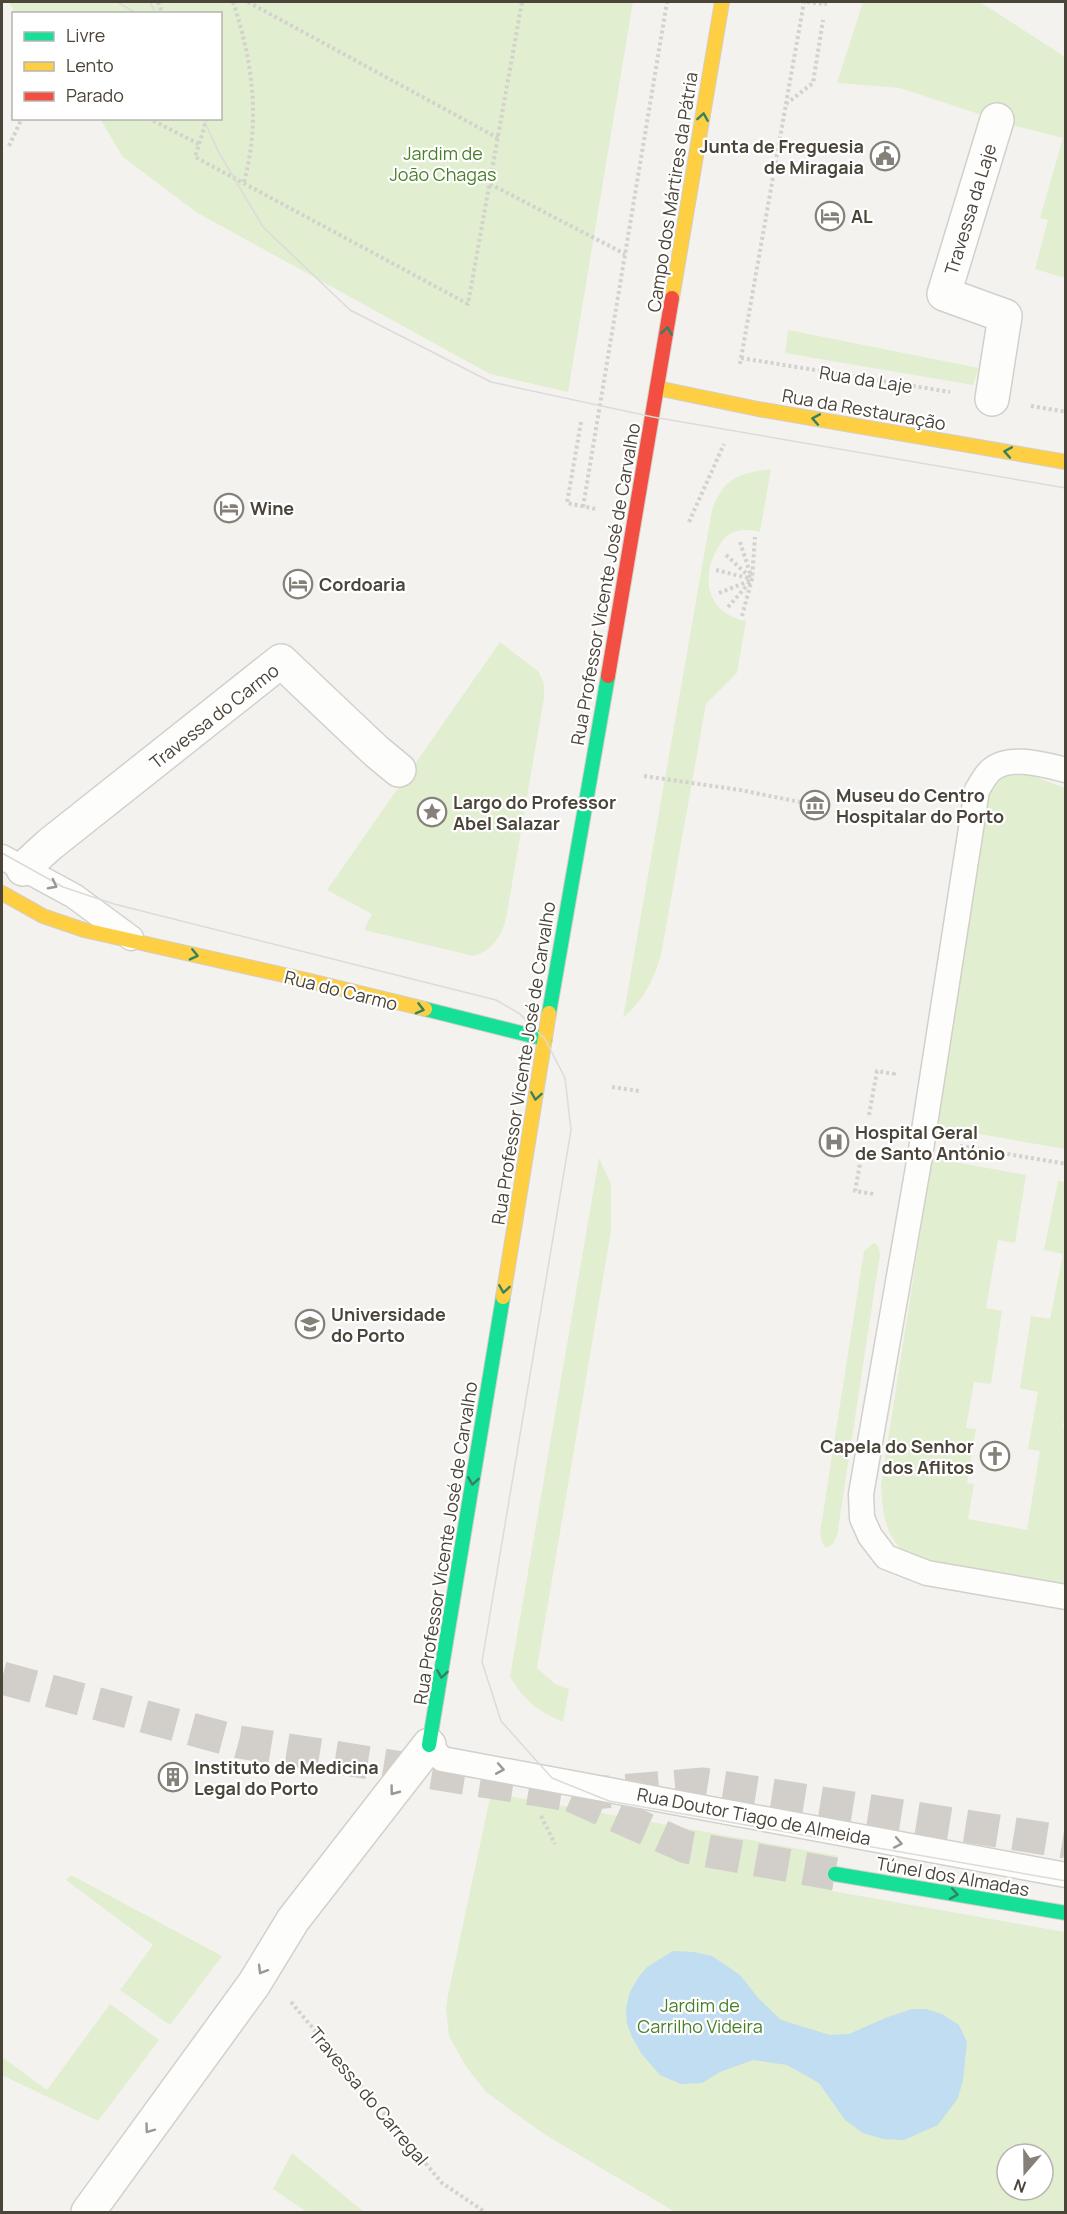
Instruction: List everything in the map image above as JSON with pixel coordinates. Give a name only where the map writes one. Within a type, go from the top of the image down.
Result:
[{"type":"street","name":"Campo dos Mártires da Pátria","points":[[657,388],[722,2]]},
{"type":"street","name":"Travessa da Laje","points":[[992,399],[1005,316],[945,294],[997,120]]},
{"type":"street","name":"Rua da Restauração","points":[[657,388],[758,409],[1065,462]]},
{"type":"street","name":"Rua Professor Vicente José de Carvalho","points":[[436,1752],[545,1039],[657,388]]},
{"type":"street","name":"Travessa do Carmo","points":[[12,863],[49,845],[281,661],[399,770]]},
{"type":"street","name":"Rua do Carmo","points":[[2,893],[43,916],[84,930],[295,978],[545,1039]]},
{"type":"street","points":[[88,2212],[254,1984],[293,1920],[436,1752]]},
{"type":"street","name":"Túnel dos Almadas","points":[[835,1874],[1065,1913]]},
{"type":"lane","points":[[1065,770],[1031,762],[1007,763],[992,769],[977,790],[922,1139],[861,1494],[862,1518],[870,1536],[886,1557],[927,1573],[1065,1597]]},
{"type":"lane","name":"Rua do Carmo","points":[[12,863],[87,904],[137,943]]},
{"type":"lane","name":"Rua Doutor Tiago de Almeida","points":[[436,1752],[1065,1875]]},
{"type":"path","points":[[233,2],[243,30],[253,83],[254,127],[250,160],[243,185]]},
{"type":"path","points":[[248,2],[498,138]]},
{"type":"path","points":[[206,120],[195,157],[243,185],[468,304],[522,2]]},
{"type":"path","points":[[583,507],[667,2]]},
{"type":"path","points":[[739,368],[785,105],[806,2],[825,4],[825,2]]},
{"type":"path","points":[[785,105],[813,83],[824,20]]},
{"type":"path","points":[[9,146],[21,120]]},
{"type":"path","points":[[152,120],[199,144]]},
{"type":"path","points":[[490,184],[625,254]]},
{"type":"path","name":"Rua da Laje","points":[[741,358],[992,399]]},
{"type":"path","points":[[581,422],[567,503],[602,510]]},
{"type":"path","points":[[689,522],[724,443]]},
{"type":"path","points":[[742,616],[752,579],[755,537]]},
{"type":"path","points":[[740,542],[752,579]]},
{"type":"path","points":[[726,555],[752,579]]},
{"type":"path","points":[[716,570],[752,579]]},
{"type":"path","points":[[719,593],[752,579]]},
{"type":"path","points":[[728,607],[752,579]]},
{"type":"path","points":[[644,776],[740,790],[814,805]]},
{"type":"path","points":[[612,1087],[639,1091]]},
{"type":"path","points":[[922,1139],[1065,1164]]},
{"type":"path","name":"Travessa do Carregal","points":[[259,1974],[282,1992],[442,2183],[484,2212]]},
{"type":"green space","name":"Jardim de João Chagas","points":[[9,2],[633,2],[568,392],[490,374],[196,212],[123,157],[101,120],[222,120],[222,12],[14,12]]},
{"type":"green space","points":[[863,2],[980,2],[1065,57],[1065,278],[1035,269],[1048,220],[1040,218],[1063,138],[1012,125],[900,88],[837,83]]},
{"type":"green space","points":[[788,330],[979,368],[973,385],[785,353]]},
{"type":"green space","points":[[771,469],[760,532],[743,530],[730,534],[717,549],[709,572],[711,594],[716,603],[733,617],[746,621],[737,673],[706,704],[661,955],[647,990],[623,1018],[712,510],[722,490],[734,479],[741,475]]},
{"type":"green space","points":[[500,642],[539,672],[544,684],[544,698],[506,919],[501,932],[491,946],[474,956],[364,930],[372,914],[327,890]]},
{"type":"green space","points":[[1030,775],[1065,788],[1065,1149],[938,1127],[988,797],[1000,780]]},
{"type":"green space","points":[[599,1158],[611,1184],[611,1231],[537,1668],[555,1684],[569,1689],[563,1722],[532,1704],[510,1677]]},
{"type":"green space","points":[[932,1158],[1026,1175],[1015,1243],[998,1240],[986,1308],[1002,1311],[991,1384],[974,1382],[966,1428],[976,1429],[967,1483],[974,1484],[968,1519],[1027,1530],[1040,1451],[1028,1449],[1038,1392],[1020,1388],[1031,1316],[1050,1319],[1063,1254],[1044,1250],[1058,1181],[1065,1182],[1066,1410],[1063,1425],[1066,1438],[1065,1586],[911,1558],[896,1543],[887,1526],[881,1485]]},
{"type":"green space","points":[[874,1243],[878,1246],[880,1254],[837,1536],[833,1544],[826,1548],[820,1533],[864,1251]]},
{"type":"green space","name":"Jardim de Carrilho Videira","points":[[491,1793],[838,1856],[832,1891],[1065,1932],[1065,2212],[675,2212],[544,2134],[486,2092],[465,2065],[449,2036],[446,2008]]},
{"type":"green space","points":[[71,1875],[222,1956],[170,2025],[120,1990],[153,1945],[66,1880]]},
{"type":"green space","points":[[110,2004],[159,2040],[98,2121],[2,2075],[2,2057],[47,2090]]},
{"type":"green space","points":[[292,2153],[364,2212],[307,2212],[273,2189]]},
{"type":"water","points":[[673,1951],[712,1956],[740,1975],[759,1999],[781,2020],[830,2035],[849,2034],[912,2009],[926,2009],[942,2014],[959,2025],[967,2042],[963,2080],[958,2098],[938,2125],[904,2140],[883,2139],[863,2133],[845,2120],[819,2083],[787,2065],[753,2060],[720,2072],[702,2083],[681,2084],[660,2075],[641,2053],[632,2037],[627,2024],[626,2008],[630,1992],[647,1967]]},
{"type":"tunnel","points":[[2,1678],[239,1742],[570,1795],[703,1784],[1066,1842]]},
{"type":"tunnel","points":[[572,1796],[686,1847],[835,1874]]},
{"type":"tram line","points":[[117,2],[134,12]]},
{"type":"tram line","points":[[150,2],[155,12]]},
{"type":"tram line","points":[[204,120],[218,151],[263,227],[350,310],[491,382],[653,417],[1066,488]]},
{"type":"tram line","points":[[2,853],[63,887],[114,904],[496,1000],[520,1014],[545,1039],[565,1078],[571,1130],[482,1662],[501,1721],[552,1778],[609,1801],[1066,1881]]},
{"type":"traffic: fast","points":[[549,1013],[608,676]]},
{"type":"traffic: fast","points":[[425,1009],[545,1039]]},
{"type":"traffic: fast","points":[[429,1745],[503,1297]]},
{"type":"traffic: fast","points":[[835,1874],[1066,1913]]},
{"type":"traffic: slow","points":[[672,298],[722,2]]},
{"type":"traffic: slow","points":[[657,388],[758,409],[1066,462]]},
{"type":"traffic: slow","points":[[2,893],[43,916],[84,930],[425,1009]]},
{"type":"traffic: slow","points":[[503,1297],[549,1013]]},
{"type":"traffic: jam","points":[[608,676],[672,298]]},
{"type":"place","name":"Junta de Freguesia de Miragaia","points":[[885,156]]},
{"type":"place","name":"AL","points":[[830,216]]},
{"type":"place","name":"Wine","points":[[229,508]]},
{"type":"place","name":"Cordoaria","points":[[298,584]]},
{"type":"place","name":"Museu do Centro Hospitalar do Porto","points":[[815,805]]},
{"type":"place","name":"Largo do Professor Abel Salazar","points":[[432,812]]},
{"type":"place","name":"Hospital Geral de Santo António","points":[[834,1142]]},
{"type":"place","name":"Universidade do Porto","points":[[310,1324]]},
{"type":"place","name":"Capela do Senhor dos Aflitos","points":[[995,1456]]},
{"type":"place","name":"Instituto de Medicina Legal do Porto","points":[[173,1777]]}]
